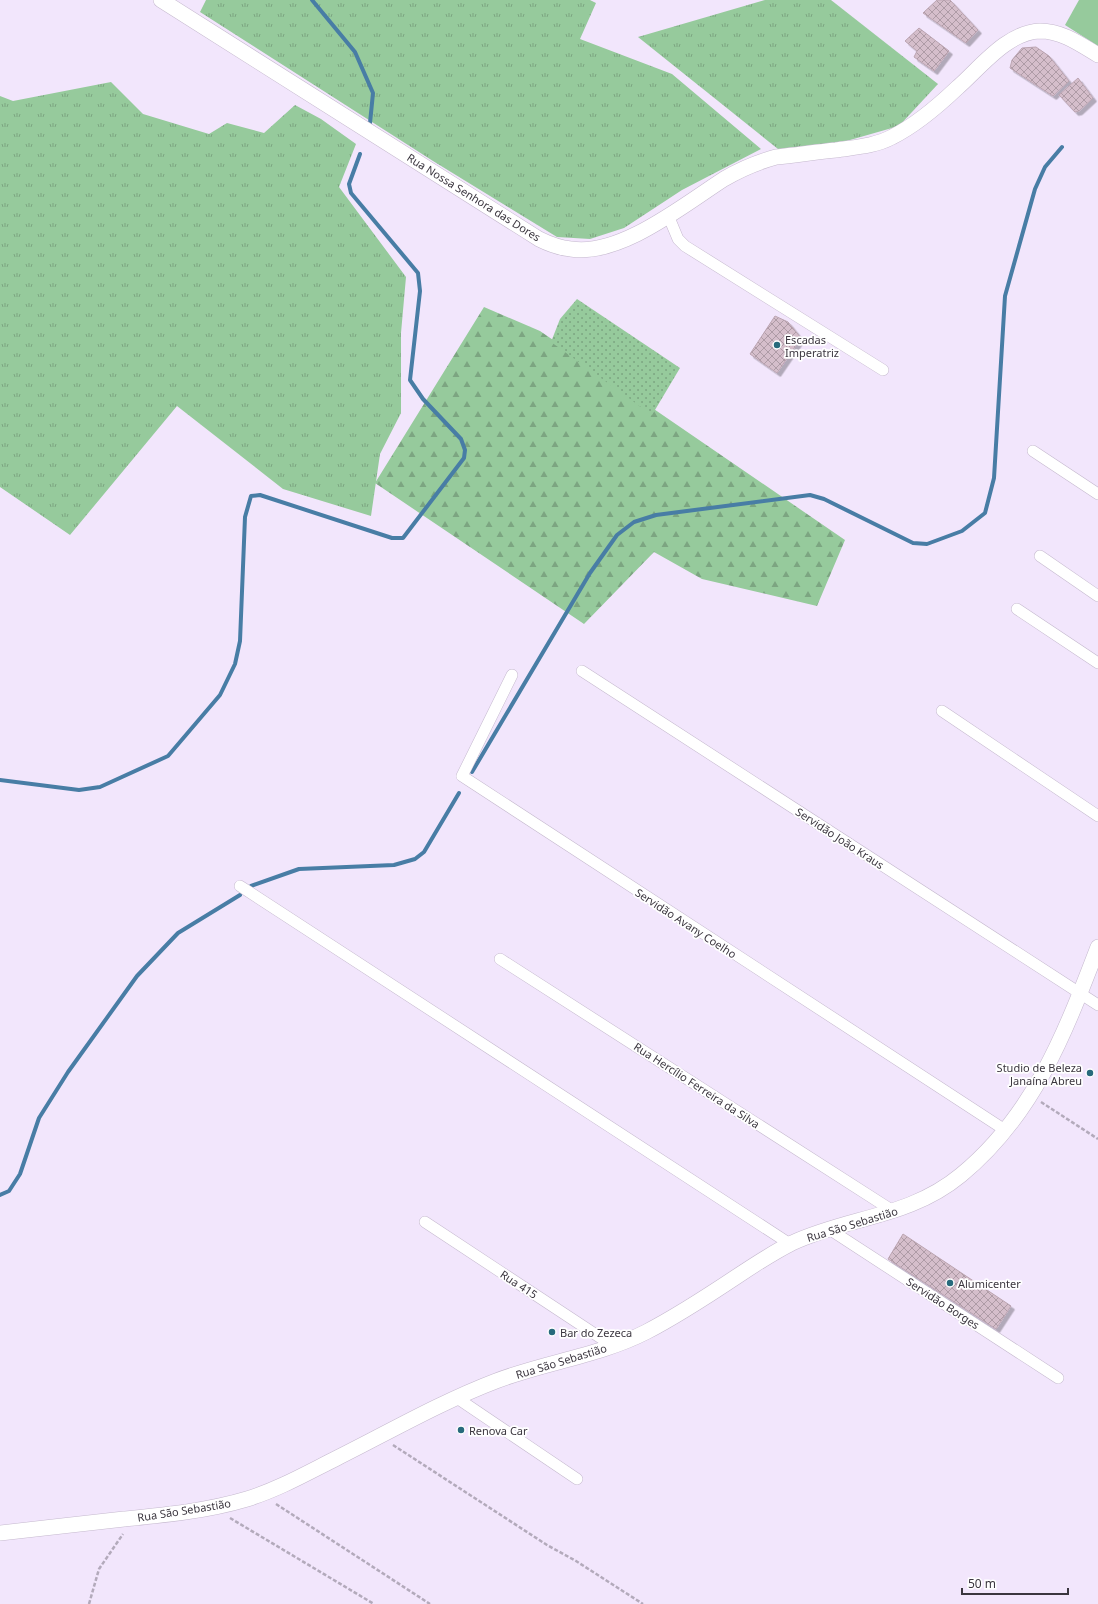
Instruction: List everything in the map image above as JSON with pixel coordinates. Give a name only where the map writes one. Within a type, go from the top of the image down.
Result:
[{"type":"main road","name":"Rua Nossa Senhora das Dores","points":[[161,0],[539,239],[550,244],[572,250],[602,248],[630,238],[731,175],[764,161],[776,157],[877,144],[890,138],[931,111],[996,52],[1008,42],[1023,34],[1041,31],[1060,34],[1098,55]]},
{"type":"main road","name":"Rua São Sebastião","points":[[0,1533],[176,1514],[213,1507],[264,1493],[290,1482],[457,1398],[495,1381],[613,1346],[642,1334],[674,1317],[769,1255],[790,1244],[828,1229],[894,1211],[924,1199],[943,1188],[962,1174],[1005,1130],[1030,1095],[1052,1059],[1098,947]]},
{"type":"street","points":[[668,215],[678,239],[685,246],[883,370]]},
{"type":"street","points":[[1033,451],[1098,494]]},
{"type":"street","points":[[1040,556],[1098,596]]},
{"type":"street","points":[[1018,609],[1098,663]]},
{"type":"street","name":"Servidão João Kraus","points":[[582,670],[1098,1005]]},
{"type":"street","name":"Servidão Avany Coelho","points":[[512,675],[462,776],[1005,1130]]},
{"type":"street","points":[[942,711],[1098,816]]},
{"type":"street","points":[[240,886],[790,1244]]},
{"type":"street","name":"Rua Hercílio Ferreira da Silva","points":[[500,959],[894,1211]]},
{"type":"street","name":"Rua 415","points":[[425,1222],[613,1346]]},
{"type":"street","name":"Servidão Borges","points":[[828,1229],[1058,1378]]},
{"type":"street","points":[[457,1398],[577,1479]]},
{"type":"path","points":[[1030,1095],[1098,1139]]},
{"type":"path","points":[[380,1436],[547,1545],[576,1561],[643,1604]]},
{"type":"path","points":[[264,1493],[279,1507],[430,1604]]},
{"type":"path","points":[[213,1507],[374,1604]]},
{"type":"path","points":[[89,1604],[99,1569],[133,1518]]},
{"type":"green space","points":[[206,0],[590,0],[596,3],[580,39],[672,74],[761,149],[682,190],[624,228],[590,239],[557,237],[433,161],[200,12]]},
{"type":"green space","points":[[765,0],[831,0],[938,84],[899,126],[843,142],[778,149],[638,37]]},
{"type":"green space","points":[[1079,0],[1098,0],[1098,46],[1065,25]]},
{"type":"green space","points":[[111,82],[143,114],[209,134],[227,123],[264,133],[295,105],[321,119],[356,144],[339,187],[406,277],[401,333],[401,413],[380,454],[371,516],[283,489],[177,406],[70,535],[0,487],[0,96],[13,101]]},
{"type":"green space","points":[[577,299],[680,368],[652,415],[551,342],[560,319]]},
{"type":"green space","points":[[484,307],[540,331],[845,540],[817,606],[702,579],[654,552],[584,624],[375,483]]},
{"type":"building","points":[[937,0],[950,0],[978,30],[966,43],[923,13]]},
{"type":"building","points":[[919,28],[949,51],[934,71],[914,57],[917,51],[905,41]]},
{"type":"building","points":[[1036,47],[1049,56],[1069,81],[1053,96],[1010,68],[1012,60],[1022,48]]},
{"type":"building","points":[[1078,78],[1093,98],[1079,111],[1075,112],[1059,95]]},
{"type":"building","points":[[775,316],[788,322],[801,338],[777,373],[750,354]]},
{"type":"building","name":"Alumicenter","points":[[903,1234],[1011,1306],[996,1329],[888,1259]]},
{"type":"waterway","points":[[312,0],[355,52],[373,93],[370,123]]},
{"type":"waterway","points":[[472,772],[590,573],[617,535],[634,522],[656,515],[810,495],[824,499],[913,543],[927,544],[962,531],[985,513],[994,478],[1005,296],[1035,189],[1045,167],[1062,147]]},
{"type":"waterway","points":[[0,780],[79,790],[100,787],[168,756],[220,695],[235,664],[240,641],[245,517],[251,496],[260,495],[392,538],[403,538],[464,458],[465,450],[461,439],[423,399],[410,380],[420,291],[418,273],[351,193],[349,184],[360,154]]},
{"type":"waterway","points":[[251,886],[299,869],[394,865],[415,859],[424,852],[459,793]]},
{"type":"waterway","points":[[0,1195],[9,1191],[20,1174],[39,1118],[68,1072],[137,976],[178,933],[240,895]]},
{"type":"place","name":"Escadas Imperatriz","points":[[777,345]]},
{"type":"place","name":"Studio de Beleza Janaína Abreu","points":[[1090,1073]]},
{"type":"place","name":"Alumicenter","points":[[950,1283]]},
{"type":"place","name":"Bar do Zezeca","points":[[552,1332]]},
{"type":"place","name":"Renova Car","points":[[461,1430]]}]
